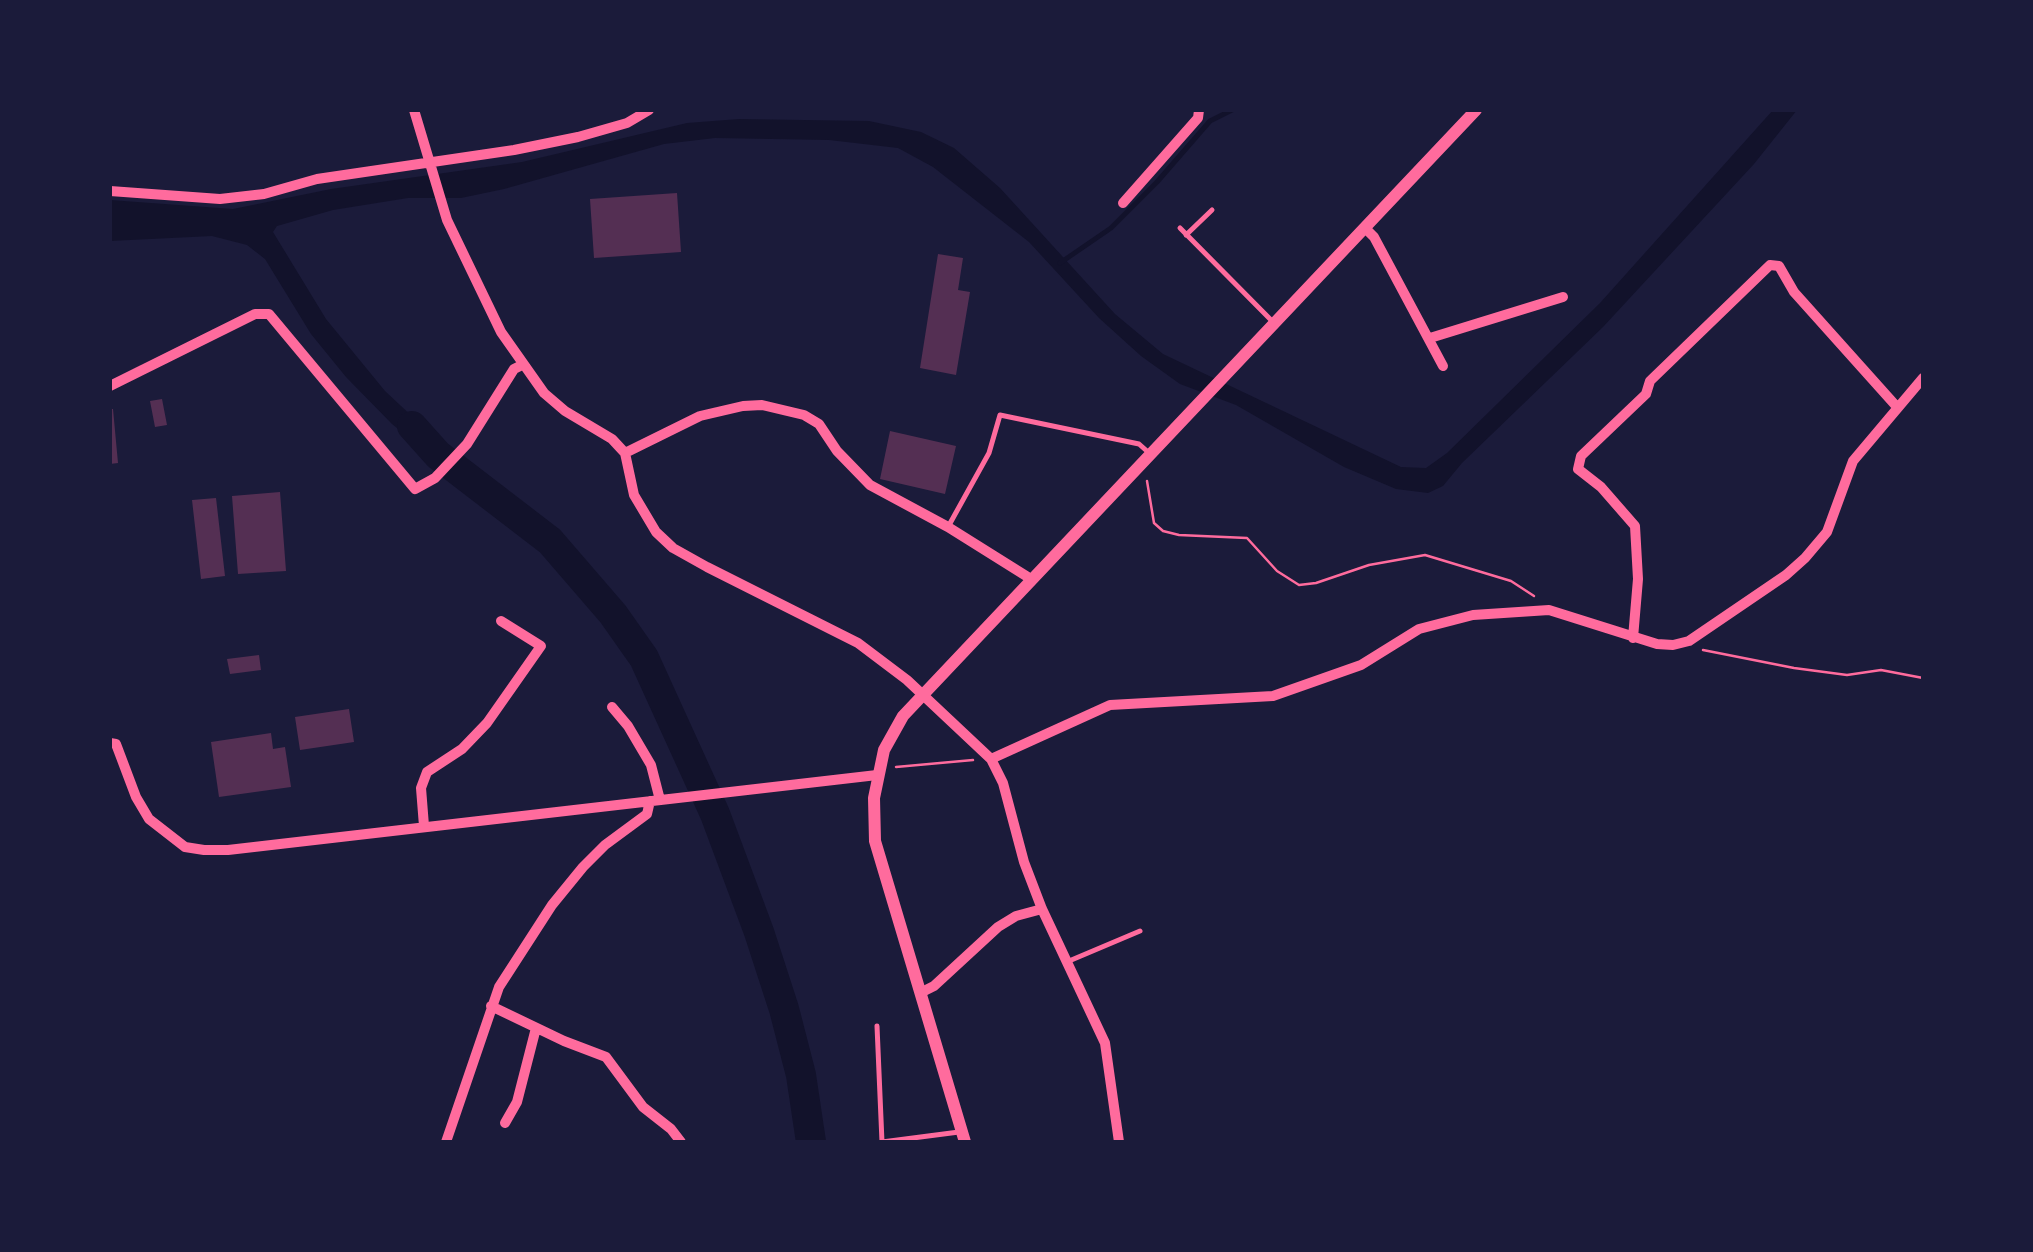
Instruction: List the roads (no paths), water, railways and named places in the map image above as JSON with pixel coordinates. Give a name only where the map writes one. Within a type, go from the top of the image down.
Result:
[{"type":"street","points":[[414,110],[455,240],[501,332],[544,393],[565,411],[612,439],[626,453],[634,495],[656,532],[673,548],[858,643],[923,695],[991,760],[1003,783],[1024,862],[1042,909],[1105,1043],[1119,1142]]},
{"type":"street","points":[[110,190],[220,199],[264,194],[316,179],[431,166],[578,137],[627,123],[649,110]]},
{"type":"street","points":[[1123,203],[1198,118],[1199,110]]},
{"type":"street","points":[[963,1137],[876,841],[877,775],[884,750],[903,716],[1476,110]]},
{"type":"street","points":[[1365,228],[1374,237],[1443,366]]},
{"type":"street","points":[[1633,638],[1638,579],[1635,526],[1578,469],[1581,456],[1646,394],[1650,381],[1770,265],[1780,266],[1794,292],[1897,407]]},
{"type":"street","points":[[1430,338],[1563,297]]},
{"type":"street","points":[[110,386],[255,314],[269,314],[415,489],[434,478],[468,444],[514,369],[522,365]]},
{"type":"street","points":[[991,760],[1110,705],[1273,696],[1361,665],[1419,630],[1473,615],[1549,610],[1633,638],[1672,646],[1690,641],[1786,576],[1805,558],[1828,532],[1853,461],[1923,378]]},
{"type":"street","points":[[626,453],[700,416],[743,406],[762,406],[804,416],[820,424],[837,451],[870,485],[948,527],[1031,580]]},
{"type":"street","points":[[424,826],[421,788],[427,772],[462,749],[486,724],[540,646],[501,621]]},
{"type":"street","points":[[446,1142],[499,987],[552,905],[606,845],[647,814],[655,800],[651,765],[628,726],[612,708]]},
{"type":"street","points":[[110,743],[116,744],[136,797],[149,819],[185,847],[228,850],[877,775]]},
{"type":"street","points":[[922,992],[934,986],[998,926],[1042,909]]},
{"type":"street","points":[[491,1006],[606,1057],[643,1107],[681,1142]]},
{"type":"street","points":[[505,1123],[517,1102],[536,1028]]},
{"type":"lane","points":[[1186,235],[1212,210]]},
{"type":"lane","points":[[1180,228],[1274,324]]},
{"type":"lane","points":[[948,527],[990,453],[1000,415],[1140,444],[1145,459]]},
{"type":"lane","points":[[1066,962],[1140,931]]},
{"type":"lane","points":[[876,1026],[882,1142],[963,1137]]},
{"type":"waterway","points":[[1060,263],[1111,228],[1210,121],[1232,110]]},
{"type":"waterway","points":[[412,426],[438,455],[550,541],[613,614],[644,658],[715,814],[759,932],[801,1075],[811,1142]]}]
